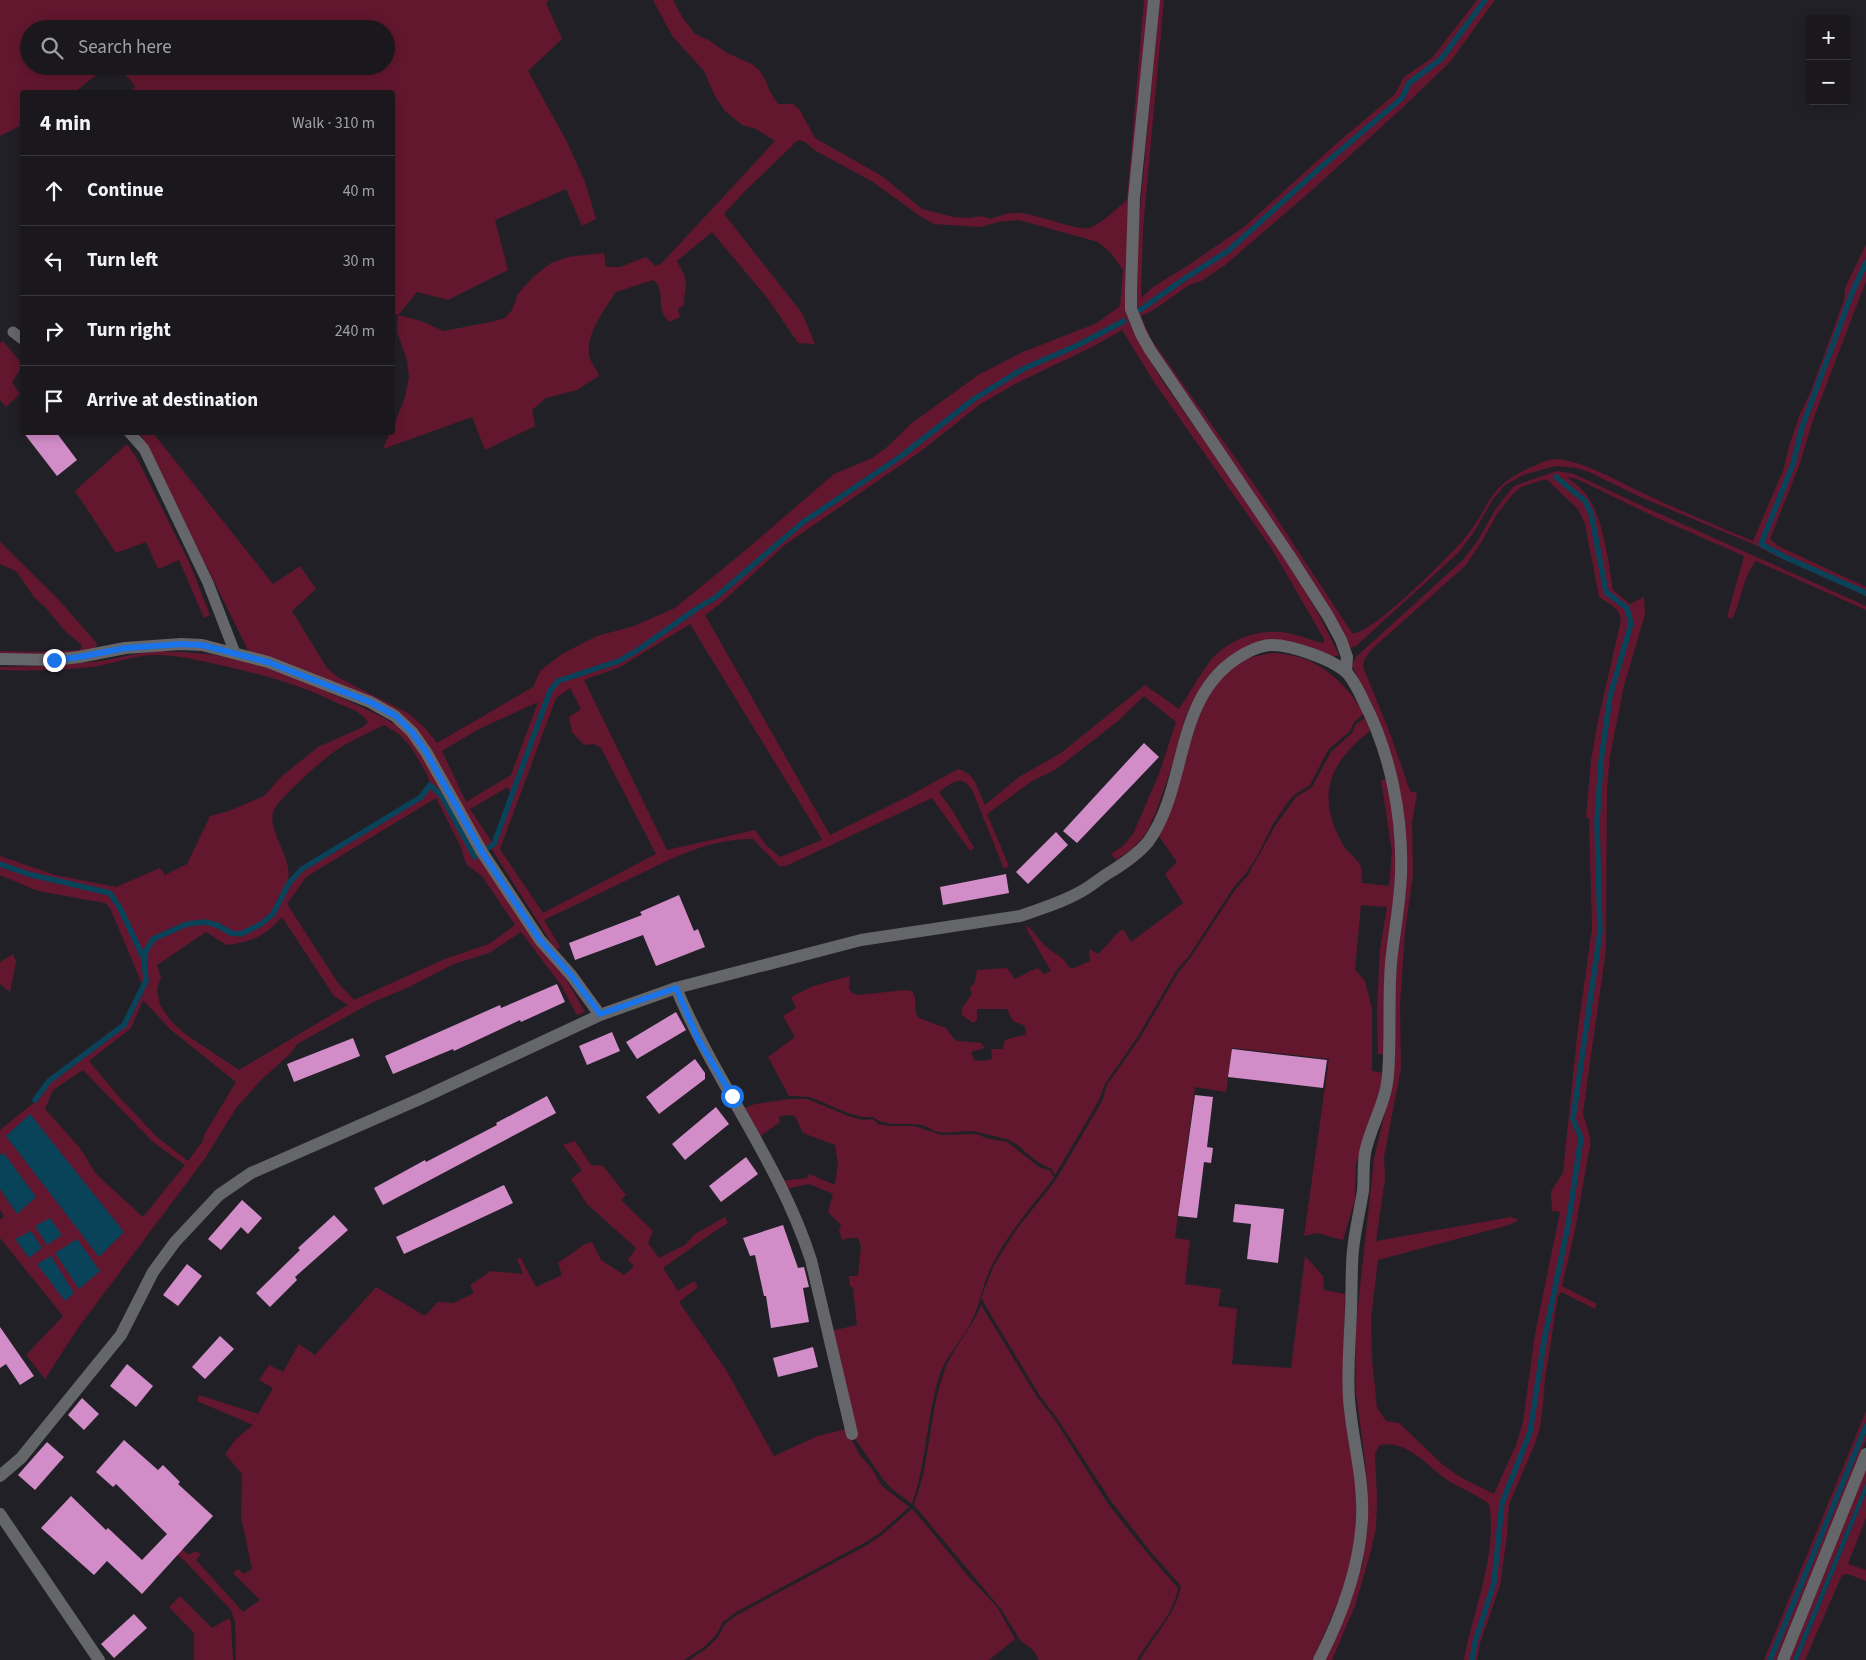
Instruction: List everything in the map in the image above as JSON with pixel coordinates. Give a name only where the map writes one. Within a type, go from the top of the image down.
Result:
[{"type":"street","points":[[1154,0],[1134,198],[1132,309],[1141,334],[1150,350],[1289,555],[1328,616],[1341,640],[1347,657],[1346,672]]},
{"type":"street","points":[[0,659],[54,660],[126,648],[181,644],[202,645],[268,662],[370,702],[396,716],[412,732],[440,776],[482,852],[540,940],[571,975],[600,1014]]},
{"type":"street","points":[[0,1476],[21,1458],[121,1335],[152,1272],[175,1242],[219,1195],[251,1173],[422,1098],[600,1014],[676,988],[861,940],[1020,916],[1041,910],[1081,892],[1121,866],[1147,843],[1167,802],[1192,715],[1210,683],[1220,671],[1252,650],[1269,645],[1289,647],[1326,660],[1346,672],[1358,689],[1369,712],[1392,783],[1397,809],[1401,873],[1391,962],[1388,1074],[1385,1095],[1365,1153],[1363,1185],[1353,1251],[1348,1378],[1349,1402],[1362,1490],[1362,1520],[1353,1574],[1330,1639],[1319,1660]]},
{"type":"street","points":[[676,988],[698,1039],[759,1147],[804,1236],[852,1434]]},
{"type":"street","points":[[1783,1660],[1866,1454]]},
{"type":"street","points":[[0,1514],[99,1660]]},
{"type":"lane","points":[[13,332],[20,337]]},
{"type":"lane","points":[[131,435],[144,449],[208,583],[235,653]]},
{"type":"shaded area","points":[[0,0],[549,0],[546,3],[562,39],[528,71],[567,142],[585,182],[596,219],[582,226],[566,189],[495,220],[508,270],[448,300],[417,292],[398,315],[395,314],[395,90],[132,90],[135,86],[126,75],[395,75],[395,20],[20,20],[20,75],[96,75],[77,90],[20,90],[20,126],[0,136]]},
{"type":"shaded area","points":[[653,0],[673,0],[682,17],[695,34],[710,41],[727,53],[752,64],[759,70],[778,104],[793,104],[799,109],[815,138],[882,176],[922,209],[954,217],[969,218],[981,216],[990,219],[1020,213],[1067,225],[1089,228],[1109,216],[1127,200],[1144,0],[1150,0],[1133,330],[1161,379],[1279,546],[1319,615],[1339,655],[1333,657],[1278,642],[1212,674],[1195,697],[1187,713],[1169,775],[1146,834],[1132,849],[1116,860],[1111,854],[1123,846],[1133,834],[1159,774],[1176,722],[1144,696],[1118,721],[1055,770],[1032,781],[987,814],[1009,866],[1004,869],[973,792],[965,783],[957,781],[939,792],[954,813],[974,848],[970,851],[932,798],[786,866],[779,866],[753,839],[721,842],[671,859],[544,920],[560,947],[556,950],[491,848],[495,845],[551,692],[558,682],[619,662],[642,649],[717,598],[803,524],[901,458],[975,400],[1024,371],[1123,324],[1123,321],[1121,320],[1100,332],[1023,368],[974,398],[900,455],[801,522],[715,596],[640,647],[618,659],[557,679],[548,690],[511,794],[508,787],[470,809],[493,844],[486,849],[413,726],[250,654],[141,435],[155,435],[273,584],[300,566],[316,589],[292,611],[327,668],[339,678],[408,713],[426,729],[437,743],[533,687],[540,671],[562,654],[597,636],[634,626],[675,608],[834,474],[872,458],[886,448],[912,423],[978,375],[1023,352],[1097,323],[1120,306],[1123,270],[1110,252],[1098,242],[1019,220],[998,222],[980,227],[934,224],[873,182],[816,151],[805,142],[798,140],[724,214],[802,313],[815,344],[798,343],[768,299],[712,232],[677,261],[686,281],[684,305],[678,309],[680,317],[669,322],[665,317],[662,311],[659,287],[653,280],[616,292],[596,325],[589,344],[591,361],[599,376],[577,390],[546,398],[532,410],[535,426],[485,450],[472,417],[383,449],[389,435],[395,435],[395,423],[405,397],[409,378],[407,360],[397,332],[398,315],[424,322],[443,331],[491,322],[505,318],[512,310],[518,294],[533,277],[551,263],[568,257],[604,253],[606,267],[620,267],[646,257],[655,266],[662,263],[775,141],[756,129],[742,125],[725,111],[715,96],[704,71],[673,37]],"holes":[[[1122,330],[1156,385],[1272,549],[1324,639],[1324,643],[1277,632],[1266,632],[1246,637],[1227,646],[1211,660],[1179,709],[1145,685],[1061,753],[1019,777],[985,805],[976,783],[964,771],[958,769],[909,796],[830,835],[705,615],[720,604],[786,544],[924,449],[979,405],[1015,384],[1092,347]],[[690,624],[822,839],[822,840],[780,857],[766,845],[755,830],[667,850],[584,680],[620,667]],[[570,688],[581,709],[569,717],[572,732],[584,745],[594,744],[601,748],[656,854],[543,913],[500,849],[556,698]],[[538,702],[511,775],[466,802],[442,751],[479,729]]]},
{"type":"shaded area","points":[[1159,0],[1164,0],[1143,229],[1141,298],[1153,287],[1244,227],[1337,143],[1394,95],[1404,77],[1432,58],[1477,0],[1483,0],[1441,57],[1413,79],[1400,97],[1227,250],[1186,275],[1139,308],[1140,311],[1229,252],[1322,168],[1403,99],[1410,84],[1442,60],[1487,0],[1495,0],[1450,62],[1311,191],[1224,266],[1201,281],[1189,285],[1155,309],[1141,316],[1151,339],[1260,493],[1352,633],[1361,631],[1375,622],[1410,594],[1464,539],[1473,528],[1490,499],[1504,483],[1529,468],[1550,460],[1568,461],[1590,468],[1753,541],[1784,468],[1800,414],[1811,391],[1844,300],[1845,288],[1866,244],[1866,258],[1851,292],[1801,426],[1791,463],[1759,543],[1784,558],[1866,594],[1866,596],[1753,544],[1638,496],[1589,472],[1576,468],[1555,466],[1523,475],[1505,485],[1493,499],[1474,532],[1458,553],[1356,646],[1350,648],[1148,342],[1137,312],[1137,244]]},
{"type":"shaded area","points":[[1866,266],[1866,281],[1813,420],[1799,466],[1770,539],[1778,546],[1866,587],[1866,591],[1785,556],[1763,543],[1794,465],[1804,427],[1853,294]]},
{"type":"shaded area","points":[[3,341],[20,362],[20,370],[12,382],[20,394],[6,407],[0,400],[0,343]]},
{"type":"shaded area","points":[[127,444],[138,460],[189,562],[210,615],[204,618],[179,560],[158,569],[146,542],[116,553],[75,491]]},
{"type":"shaded area","points":[[1557,471],[1574,474],[1866,606],[1866,610],[1756,561],[1745,582],[1732,619],[1727,617],[1744,556],[1655,517],[1577,479],[1567,477],[1585,493],[1593,505],[1605,541],[1613,590],[1630,604],[1644,597],[1645,614],[1624,686],[1610,756],[1607,790],[1606,950],[1583,1112],[1590,1136],[1590,1146],[1575,1230],[1562,1286],[1597,1304],[1595,1309],[1561,1292],[1558,1296],[1545,1379],[1540,1428],[1509,1504],[1500,1586],[1480,1643],[1477,1660],[1473,1660],[1476,1642],[1496,1583],[1504,1503],[1532,1432],[1545,1341],[1569,1225],[1583,1138],[1575,1119],[1601,932],[1599,823],[1602,761],[1612,696],[1632,624],[1628,607],[1608,591],[1592,513],[1585,500],[1557,476],[1555,477],[1583,502],[1589,514],[1605,593],[1626,609],[1629,624],[1609,696],[1599,761],[1596,823],[1598,932],[1572,1120],[1580,1138],[1566,1225],[1542,1340],[1529,1431],[1501,1502],[1493,1583],[1474,1641],[1470,1660],[1464,1660],[1487,1563],[1491,1523],[1489,1504],[1443,1477],[1418,1456],[1400,1446],[1390,1444],[1380,1445],[1375,1454],[1376,1528],[1355,1606],[1332,1660],[1325,1660],[1362,1566],[1368,1524],[1366,1469],[1356,1393],[1355,1333],[1374,1159],[1392,1080],[1393,1001],[1407,863],[1406,835],[1362,687],[1352,665],[1357,656],[1464,559],[1478,540],[1495,510],[1513,487]],"holes":[[[1546,479],[1578,509],[1585,524],[1599,597],[1613,606],[1619,613],[1621,620],[1591,760],[1586,817],[1589,819],[1592,928],[1577,1036],[1563,1173],[1551,1191],[1552,1211],[1560,1212],[1535,1334],[1523,1422],[1516,1445],[1494,1494],[1462,1478],[1443,1465],[1399,1423],[1386,1421],[1377,1408],[1372,1358],[1371,1319],[1378,1260],[1509,1225],[1519,1220],[1511,1217],[1376,1241],[1385,1179],[1384,1157],[1401,1068],[1400,1005],[1405,932],[1413,874],[1412,822],[1417,793],[1410,791],[1391,736],[1363,667],[1364,660],[1372,649],[1466,565],[1497,514],[1521,487]]]},
{"type":"shaded area","points":[[0,542],[58,599],[97,644],[95,649],[58,656],[0,655],[0,651],[80,650],[82,645],[66,632],[34,597],[16,571],[0,564]]},
{"type":"shaded area","points":[[152,651],[206,654],[240,660],[316,687],[395,724],[410,735],[478,853],[475,855],[443,794],[430,783],[427,774],[411,747],[399,734],[384,725],[331,754],[299,782],[276,807],[272,820],[289,872],[288,881],[270,914],[241,932],[232,932],[205,921],[188,922],[178,925],[160,934],[153,940],[147,947],[144,955],[121,907],[111,892],[28,873],[0,862],[0,856],[55,875],[116,887],[160,868],[165,875],[187,864],[210,816],[229,811],[264,796],[282,776],[318,747],[363,727],[368,722],[355,711],[325,697],[281,681],[251,672],[177,656],[144,656],[99,666],[80,668],[0,670],[0,667],[48,666],[101,661]]},
{"type":"shaded area","points":[[1271,653],[1286,654],[1300,658],[1326,670],[1347,690],[1364,714],[1354,722],[1350,731],[1328,750],[1310,785],[1294,795],[1287,803],[1246,873],[1233,888],[1189,956],[1176,971],[1138,1036],[1105,1084],[1099,1100],[1055,1175],[1052,1169],[1036,1161],[1012,1141],[1003,1138],[973,1131],[939,1132],[922,1125],[884,1122],[873,1117],[848,1113],[809,1097],[789,1096],[768,1057],[795,1037],[783,1016],[796,1008],[791,997],[813,986],[850,976],[849,989],[852,993],[859,995],[904,990],[912,991],[915,998],[916,1013],[919,1018],[946,1028],[953,1038],[958,1041],[981,1043],[985,1048],[971,1052],[974,1060],[992,1059],[991,1049],[1003,1049],[1006,1040],[1026,1035],[1025,1026],[1013,1021],[1007,1009],[977,1009],[977,1020],[973,1023],[962,1015],[962,1008],[972,994],[970,988],[975,982],[977,970],[1007,968],[1015,979],[1038,968],[1044,974],[1051,971],[1026,928],[1028,926],[1045,946],[1063,959],[1071,969],[1090,961],[1089,949],[1098,954],[1123,929],[1131,942],[1183,903],[1165,874],[1177,862],[1158,835],[1204,702],[1225,673],[1248,658]]},
{"type":"shaded area","points":[[1365,718],[1370,731],[1345,755],[1336,768],[1331,781],[1329,795],[1330,810],[1334,826],[1342,843],[1360,864],[1362,883],[1389,886],[1392,852],[1381,780],[1387,779],[1392,803],[1397,863],[1388,946],[1384,1054],[1378,1054],[1377,1011],[1380,949],[1387,907],[1361,905],[1355,970],[1365,981],[1372,1009],[1372,1071],[1384,1073],[1372,1120],[1356,1164],[1355,1200],[1343,1240],[1317,1233],[1304,1236],[1329,1059],[1232,1048],[1226,1092],[1195,1087],[1175,1238],[1190,1240],[1185,1284],[1221,1289],[1218,1306],[1237,1309],[1232,1364],[1291,1368],[1305,1256],[1323,1276],[1324,1290],[1345,1294],[1344,1365],[1357,1489],[1355,1542],[1349,1569],[1339,1599],[1313,1660],[1140,1660],[1170,1615],[1181,1586],[1150,1551],[1111,1501],[1057,1418],[1040,1396],[981,1298],[994,1265],[1016,1230],[1056,1180],[1102,1101],[1107,1085],[1140,1038],[1178,973],[1191,957],[1235,890],[1248,875],[1275,826],[1296,797],[1312,787],[1331,752],[1352,733],[1356,724]]},
{"type":"shaded area","points":[[430,787],[440,796],[474,859],[480,855],[527,926],[566,979],[585,1012],[577,1015],[561,985],[521,932],[489,953],[454,964],[407,988],[373,1002],[297,1044],[291,1053],[259,1082],[236,1108],[206,1157],[78,1328],[45,1379],[26,1355],[63,1316],[0,1238],[0,1220],[4,1216],[0,1210],[0,1189],[17,1214],[3,1153],[0,1155],[0,1130],[36,1101],[50,1082],[125,1026],[147,981],[147,951],[154,941],[187,925],[205,924],[217,926],[231,934],[242,935],[262,925],[274,915],[290,884],[303,870],[422,798]],"holes":[[[436,798],[462,849],[467,865],[482,876],[515,925],[489,944],[445,959],[354,1000],[338,983],[287,904],[306,877]],[[282,917],[334,996],[348,1005],[239,1070],[185,1034],[170,1020],[160,1005],[157,989],[161,977],[157,965],[206,932],[227,945],[251,940],[270,929]],[[143,1000],[171,1030],[236,1082],[204,1135],[203,1141],[188,1161],[157,1137],[120,1098],[89,1061],[131,1028]],[[83,1070],[153,1142],[185,1165],[143,1217],[96,1174],[80,1148],[45,1109],[53,1090]],[[30,1115],[123,1231],[99,1256],[6,1136]]]},
{"type":"shaded area","points":[[0,865],[27,875],[109,895],[143,960],[142,984],[110,908],[105,903],[38,891],[0,875]]},
{"type":"shaded area","points":[[13,954],[16,961],[10,992],[0,984],[0,962]]},
{"type":"shaded area","points":[[790,1099],[807,1099],[851,1117],[863,1120],[873,1119],[878,1124],[915,1126],[941,1135],[977,1134],[986,1138],[1007,1142],[1039,1167],[1051,1171],[1054,1178],[998,1253],[989,1271],[970,1325],[943,1366],[935,1390],[921,1472],[912,1504],[892,1489],[883,1479],[856,1440],[831,1331],[857,1325],[853,1288],[850,1286],[849,1276],[858,1276],[861,1246],[858,1238],[842,1240],[839,1230],[841,1225],[828,1212],[833,1194],[809,1184],[785,1189],[781,1181],[807,1178],[809,1174],[835,1185],[838,1163],[835,1145],[803,1133],[795,1116],[791,1115],[779,1116],[780,1122],[759,1137],[742,1109],[755,1104]]},
{"type":"shaded area","points":[[575,1141],[591,1165],[603,1166],[626,1195],[621,1200],[653,1231],[648,1243],[659,1258],[685,1245],[695,1234],[725,1217],[728,1223],[663,1268],[678,1291],[694,1281],[698,1287],[679,1302],[726,1370],[774,1456],[818,1436],[846,1429],[859,1454],[872,1469],[882,1486],[909,1507],[880,1533],[866,1542],[736,1612],[723,1622],[716,1635],[704,1647],[684,1660],[236,1660],[235,1622],[231,1610],[185,1561],[166,1546],[170,1539],[189,1555],[195,1551],[201,1554],[196,1560],[243,1612],[260,1600],[233,1573],[238,1569],[244,1574],[252,1569],[241,1517],[242,1474],[225,1454],[237,1438],[253,1425],[197,1401],[199,1395],[258,1414],[273,1388],[259,1380],[269,1365],[283,1372],[299,1344],[315,1355],[376,1287],[425,1316],[438,1302],[453,1303],[474,1293],[470,1285],[491,1271],[523,1274],[517,1259],[520,1257],[536,1287],[562,1275],[558,1263],[585,1244],[592,1242],[601,1260],[624,1275],[634,1266],[628,1260],[636,1248],[587,1204],[571,1179],[582,1170],[563,1145]]},
{"type":"shaded area","points":[[981,1305],[1037,1397],[1055,1420],[1108,1504],[1178,1588],[1176,1598],[1167,1617],[1137,1660],[1039,1660],[1034,1651],[1020,1640],[1001,1609],[914,1505],[924,1470],[934,1408],[943,1375],[951,1357]]},
{"type":"shaded area","points":[[1866,1411],[1866,1422],[1768,1660],[1764,1660]]},
{"type":"shaded area","points":[[1866,1430],[1866,1439],[1850,1480],[1776,1660],[1771,1660]]},
{"type":"shaded area","points":[[1866,1466],[1866,1482],[1793,1660],[1788,1660]]},
{"type":"shaded area","points":[[1866,1493],[1866,1518],[1848,1564],[1866,1570],[1866,1581],[1848,1574],[1842,1575],[1805,1660],[1798,1660]]},
{"type":"shaded area","points":[[912,1509],[967,1575],[997,1607],[1015,1639],[989,1660],[689,1660],[706,1649],[718,1637],[725,1624],[737,1615],[867,1545],[882,1535]]},
{"type":"shaded area","points":[[180,1596],[212,1628],[229,1618],[231,1622],[233,1660],[194,1660],[194,1633],[169,1607]]},
{"type":"water","points":[[30,1114],[124,1232],[99,1257],[6,1136]]},
{"type":"water","points":[[4,1153],[36,1197],[17,1214],[0,1189],[0,1155]]},
{"type":"water","points":[[50,1218],[62,1235],[47,1245],[35,1226]]},
{"type":"water","points":[[31,1231],[42,1248],[29,1258],[15,1239]]},
{"type":"water","points":[[77,1239],[100,1271],[79,1289],[55,1253]]},
{"type":"water","points":[[51,1256],[74,1293],[65,1301],[37,1264]]},
{"type":"water","points":[[1866,1482],[1866,1493],[1798,1660],[1793,1660]]},
{"type":"building","points":[[25,435],[58,435],[77,460],[57,476]]},
{"type":"building","points":[[1144,743],[1159,757],[1077,843],[1063,831]]},
{"type":"building","points":[[1056,832],[1068,845],[1028,884],[1016,872]]},
{"type":"building","points":[[1006,874],[1009,893],[943,905],[940,887]]},
{"type":"building","points":[[679,895],[694,931],[698,929],[705,947],[656,966],[643,935],[575,960],[569,943],[642,915],[640,912]]},
{"type":"building","points":[[557,984],[565,1002],[521,1022],[520,1020],[454,1051],[453,1049],[393,1074],[385,1056],[500,1005],[501,1008]]},
{"type":"building","points":[[676,1012],[686,1030],[637,1059],[626,1042]]},
{"type":"building","points":[[612,1032],[620,1051],[587,1065],[579,1046]]},
{"type":"building","points":[[353,1038],[360,1056],[294,1082],[287,1064]]},
{"type":"building","points":[[1232,1049],[1327,1060],[1323,1088],[1228,1077]]},
{"type":"building","points":[[695,1059],[705,1073],[705,1079],[659,1114],[646,1097]]},
{"type":"building","points":[[1195,1095],[1213,1097],[1207,1147],[1213,1148],[1211,1163],[1204,1162],[1197,1218],[1178,1216]]},
{"type":"building","points":[[547,1096],[556,1113],[383,1205],[374,1188],[425,1160],[426,1162],[497,1125],[496,1123]]},
{"type":"building","points":[[716,1107],[729,1124],[685,1160],[672,1144]]},
{"type":"building","points":[[746,1157],[758,1174],[721,1202],[709,1186]]},
{"type":"building","points":[[504,1185],[513,1203],[404,1254],[396,1237]]},
{"type":"building","points":[[242,1200],[262,1218],[248,1234],[241,1227],[221,1250],[208,1239]]},
{"type":"building","points":[[1235,1204],[1284,1209],[1278,1263],[1247,1259],[1251,1224],[1233,1222]]},
{"type":"building","points":[[334,1215],[348,1230],[295,1277],[297,1280],[270,1307],[256,1293],[300,1250],[298,1248]]},
{"type":"building","points":[[783,1225],[798,1268],[804,1267],[809,1287],[803,1288],[809,1322],[771,1328],[766,1296],[764,1296],[755,1255],[750,1256],[743,1238]]},
{"type":"building","points":[[187,1264],[202,1276],[178,1306],[163,1295]]},
{"type":"building","points":[[0,1327],[34,1376],[20,1385],[6,1364],[0,1368]]},
{"type":"building","points":[[220,1336],[234,1349],[205,1379],[192,1367]]},
{"type":"building","points":[[813,1347],[818,1367],[778,1377],[773,1358]]},
{"type":"building","points":[[127,1364],[153,1386],[136,1407],[110,1386]]},
{"type":"building","points":[[82,1398],[99,1414],[84,1430],[68,1415]]},
{"type":"building","points":[[124,1440],[158,1470],[163,1465],[180,1482],[178,1484],[213,1516],[142,1594],[107,1561],[94,1575],[41,1528],[71,1496],[106,1530],[108,1528],[142,1560],[167,1534],[116,1484],[113,1487],[96,1472]]},
{"type":"building","points":[[47,1442],[64,1457],[35,1490],[18,1475]]},
{"type":"building","points":[[134,1614],[147,1628],[114,1658],[101,1644]]},
{"type":"waterway","points":[[1140,310],[1228,251],[1321,167],[1402,98],[1409,83],[1441,59],[1485,0]]},
{"type":"waterway","points":[[1866,262],[1852,293],[1802,427],[1793,464],[1761,544],[1785,557],[1866,593]]},
{"type":"waterway","points":[[35,1100],[49,1081],[124,1025],[146,981],[144,959],[153,939],[187,924],[205,922],[217,925],[231,933],[241,934],[261,924],[273,914],[289,883],[302,869],[421,797],[430,785],[441,795],[475,857],[494,844],[550,691],[558,681],[619,661],[641,648],[716,597],[802,523],[900,457],[974,399],[1023,369],[1078,345],[1124,321]]},
{"type":"waterway","points":[[1472,1660],[1475,1642],[1494,1583],[1502,1503],[1530,1432],[1544,1341],[1568,1225],[1581,1138],[1573,1119],[1600,932],[1597,823],[1601,761],[1610,696],[1631,624],[1627,608],[1606,592],[1591,513],[1585,501],[1556,477]]},
{"type":"waterway","points":[[0,864],[28,874],[110,893],[120,908],[144,959]]},
{"type":"waterway","points":[[1770,1660],[1866,1426]]},
{"type":"route","points":[[54,660],[154,645],[202,645],[268,662],[370,702],[396,716],[412,732],[426,752],[482,852],[540,940],[571,975],[600,1014],[676,988],[698,1039],[732,1096]]}]
